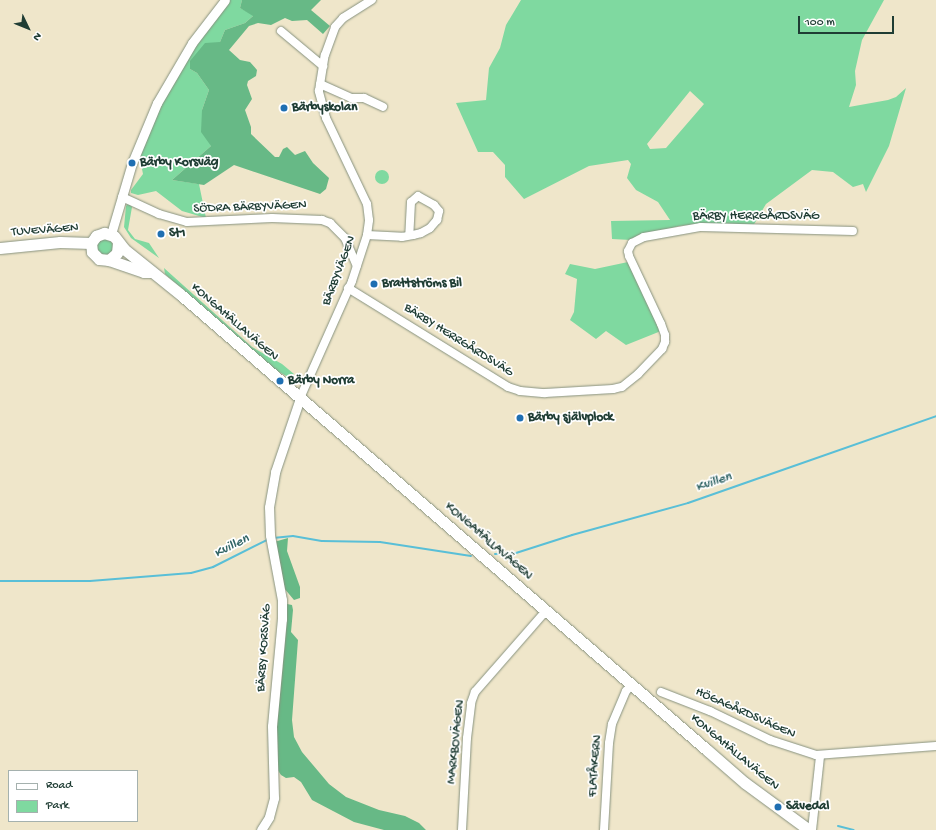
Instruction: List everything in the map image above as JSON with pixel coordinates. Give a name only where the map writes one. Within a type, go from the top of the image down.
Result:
[{"type":"main road","points":[[91,243],[98,235],[114,238],[117,253],[109,260]]},
{"type":"main road","name":"KONGAHÄLLAVÄGEN","points":[[114,238],[151,272],[300,398],[745,783],[809,830]]},
{"type":"main road","name":"TUVEVÄGEN","points":[[0,248],[60,242],[91,243]]},
{"type":"main road","name":"KONGAHÄLLAVÄGEN","points":[[91,243],[95,257],[101,260],[109,260],[144,272],[151,272]]},
{"type":"street","points":[[114,238],[122,197],[138,149],[162,95],[192,43],[225,0]]},
{"type":"street","name":"BÄRBYVÄGEN","points":[[300,398],[357,266],[367,235],[369,220],[367,204],[326,118],[320,102],[322,66],[337,24],[372,0]]},
{"type":"street","points":[[281,31],[322,66]]},
{"type":"street","points":[[320,84],[351,98],[364,98],[383,107]]},
{"type":"street","points":[[367,235],[409,235],[430,228],[439,215],[437,208],[418,196],[412,202],[409,235]]},
{"type":"street","name":"SÖDRA BÄRBYVÄGEN","points":[[122,197],[160,214],[187,222],[272,218],[322,220],[330,223],[345,238],[357,266]]},
{"type":"street","name":"BÄRBY HERRGÅRDSVÄG","points":[[348,288],[508,387],[520,391],[545,393],[613,389],[622,387],[638,374],[662,349],[666,335],[629,256],[628,251],[632,243],[644,237],[701,227],[853,231]]},
{"type":"street","name":"BÄRBY KORSVÄG","points":[[261,830],[269,817],[274,798],[272,722],[282,619],[282,600],[272,553],[268,524],[275,472],[300,398]]},
{"type":"street","name":"MARKBOVÄGEN","points":[[462,830],[467,738],[471,703],[475,692],[546,611]]},
{"type":"street","name":"FLATÅKERN","points":[[604,830],[609,743],[612,724],[626,691],[632,685]]},
{"type":"street","name":"HÖGAGÅRDSVÄGEN","points":[[661,692],[710,711],[775,742],[820,756],[936,746]]},
{"type":"street","points":[[812,830],[820,756]]},
{"type":"green space","points":[[229,0],[242,0],[240,8],[254,15],[245,23],[225,30],[220,42],[190,69],[197,73],[209,90],[202,110],[211,146],[172,180],[199,184],[206,218],[182,211],[156,191],[138,195],[131,193],[131,190],[143,174],[140,159],[144,142],[171,85],[197,42]]},
{"type":"green space","points":[[242,0],[321,0],[311,10],[330,26],[323,34],[307,20],[292,21],[285,18],[271,25],[258,23],[249,26],[229,50],[240,60],[250,62],[257,70],[256,76],[248,81],[247,85],[252,99],[245,110],[251,127],[251,134],[275,157],[279,157],[283,149],[287,147],[295,155],[305,151],[313,163],[329,178],[326,189],[320,194],[234,165],[204,185],[172,180],[211,146],[201,132],[202,110],[209,90],[197,73],[190,69],[190,61],[205,43],[220,42],[225,30],[245,23],[253,16],[240,8]]},
{"type":"green space","points":[[521,0],[884,0],[862,40],[855,71],[856,85],[849,107],[888,100],[896,97],[906,88],[889,146],[866,192],[863,184],[853,187],[833,172],[812,170],[766,204],[753,226],[702,224],[679,226],[631,240],[612,239],[611,221],[670,220],[658,202],[636,190],[627,178],[631,164],[628,160],[589,166],[524,199],[505,177],[505,165],[493,152],[478,152],[456,103],[486,100],[489,68],[500,48],[506,25]],"holes":[[[690,91],[704,104],[666,148],[650,149],[647,144]]]},
{"type":"green space","points":[[382,170],[387,172],[389,177],[387,182],[382,184],[377,182],[375,177],[377,172]]},
{"type":"green space","points":[[129,203],[132,207],[128,230],[135,239],[149,243],[159,258],[131,238],[124,227],[126,206]]},
{"type":"green space","points":[[102,239],[108,239],[113,244],[111,253],[108,255],[102,255],[97,250],[97,244]]},
{"type":"green space","points":[[628,262],[661,331],[626,345],[606,331],[596,339],[570,320],[574,312],[577,279],[565,274],[570,264],[595,269]]},
{"type":"green space","points":[[164,268],[252,347],[282,364],[294,374],[290,378],[268,366],[165,274]]},
{"type":"green space","points":[[288,538],[287,551],[300,587],[300,598],[294,600],[284,588],[274,542]]},
{"type":"green space","points":[[287,604],[292,605],[291,632],[298,640],[292,720],[294,737],[302,752],[329,784],[346,797],[379,810],[405,816],[419,823],[426,830],[384,830],[354,822],[312,800],[301,782],[294,777],[286,778],[281,775],[277,769],[275,734]]},
{"type":"waterway","name":"Kvillen","points":[[495,554],[516,553],[572,535],[688,503],[936,416]]},
{"type":"waterway","name":"Kvillen","points":[[273,538],[293,536],[322,541],[380,542],[471,556]]},
{"type":"waterway","name":"Kvillen","points":[[0,581],[90,581],[191,573],[213,567],[267,540]]},
{"type":"waterway","points":[[838,826],[854,830]]},
{"type":"place","name":"Bärbyskolan","points":[[284,108]]},
{"type":"place","name":"Bärby Korsväg","points":[[132,163]]},
{"type":"place","name":"St1","points":[[161,234]]},
{"type":"place","name":"Brattströms Bil","points":[[374,284]]},
{"type":"place","name":"Bärby Norra","points":[[280,381]]},
{"type":"place","name":"Bärby självplock","points":[[520,418]]},
{"type":"place","name":"Sävedal","points":[[778,807]]}]
